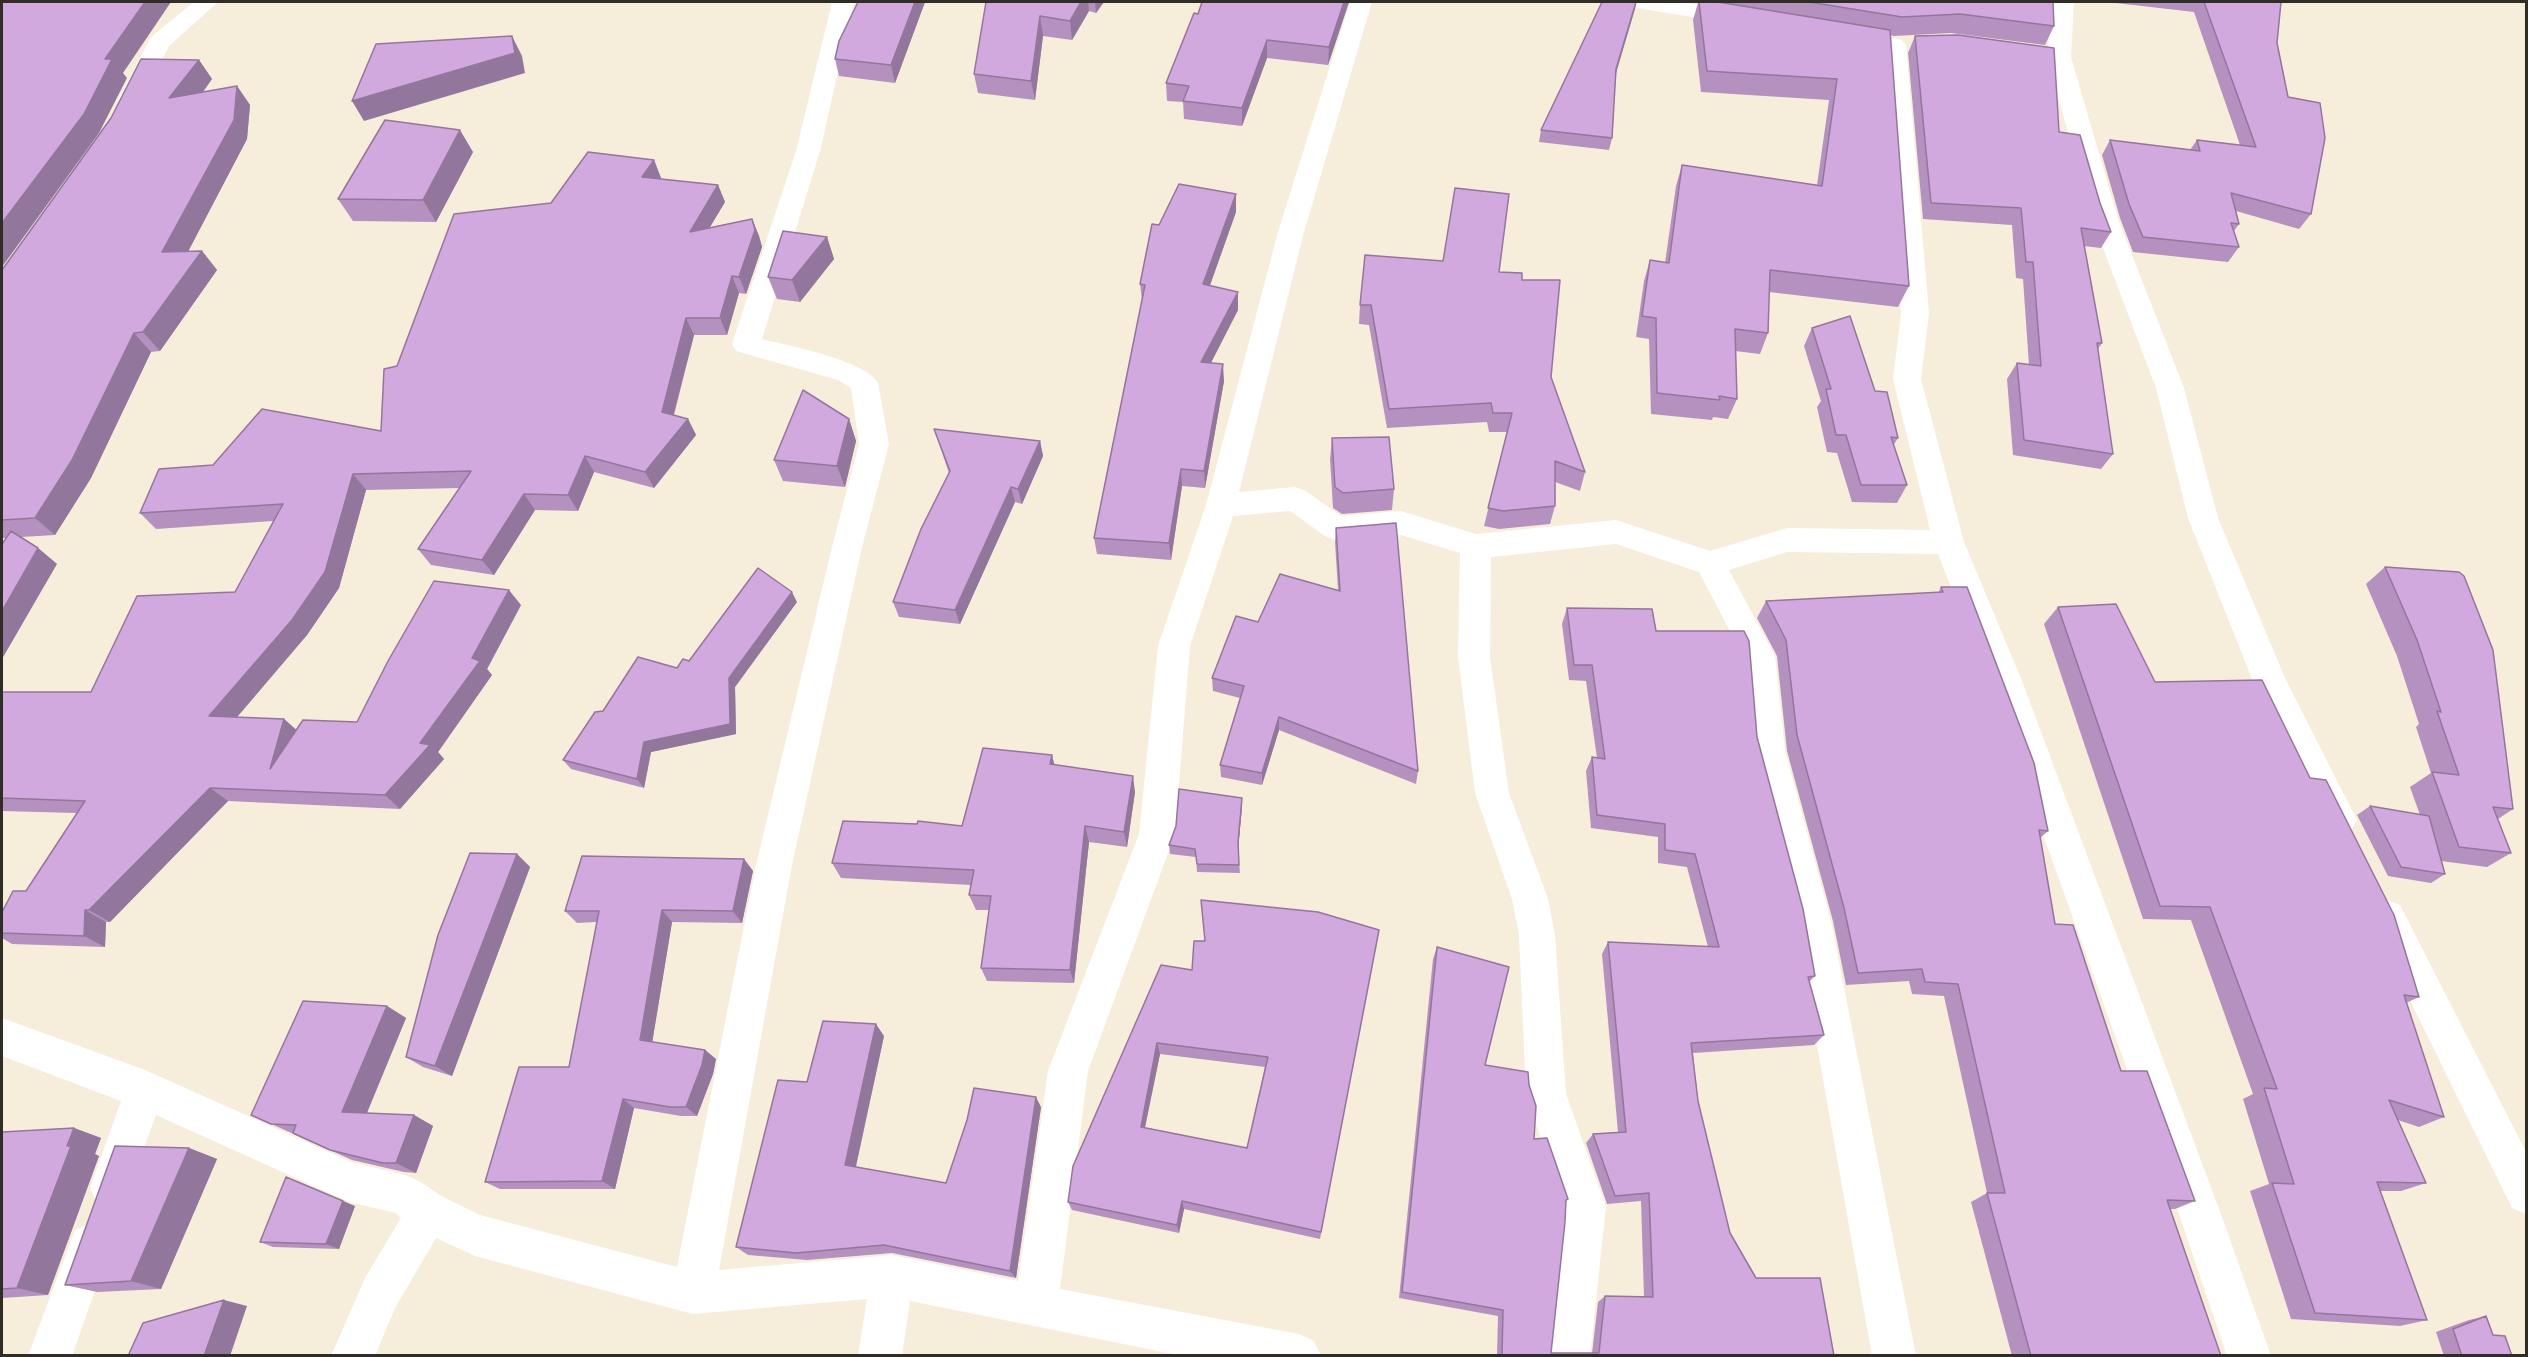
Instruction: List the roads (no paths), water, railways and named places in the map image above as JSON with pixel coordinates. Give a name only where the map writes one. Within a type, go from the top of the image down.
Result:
[{"type":"street","points":[[117,126],[159,42],[207,2]]},
{"type":"street","points":[[693,1293],[774,865],[847,547],[874,444],[864,383],[848,373],[746,344],[808,151],[843,2]]},
{"type":"street","points":[[1036,1306],[1068,1071],[1156,834],[1174,646],[1221,505],[1292,232],[1361,2]]},
{"type":"street","points":[[1643,2],[1757,21]]},
{"type":"street","points":[[2063,2],[2048,55],[2105,219],[2170,388],[2203,518],[2269,679],[2354,850]]},
{"type":"street","points":[[1894,43],[1915,313],[1907,379],[1950,542],[2005,681],[2201,1217],[2249,1356]]},
{"type":"street","points":[[1221,505],[1295,499],[1336,528],[1401,524],[1476,546],[1616,532],[1710,563],[1787,540],[1950,542]]},
{"type":"street","points":[[1476,546],[1474,657],[1491,793],[1530,899],[1537,935],[1546,1094],[1584,1207],[1568,1356]]},
{"type":"street","points":[[1710,563],[1759,656],[1768,751],[1813,921],[1894,1356]]},
{"type":"street","points":[[2375,893],[2526,1194]]},
{"type":"street","points":[[2,1037],[145,1090],[349,1182],[405,1195],[428,1212],[475,1235],[693,1293],[892,1276],[1299,1356]]},
{"type":"street","points":[[50,1356],[145,1090]]},
{"type":"street","points":[[353,1356],[380,1293],[428,1212]]},
{"type":"street","points":[[880,1356],[892,1276]]}]
